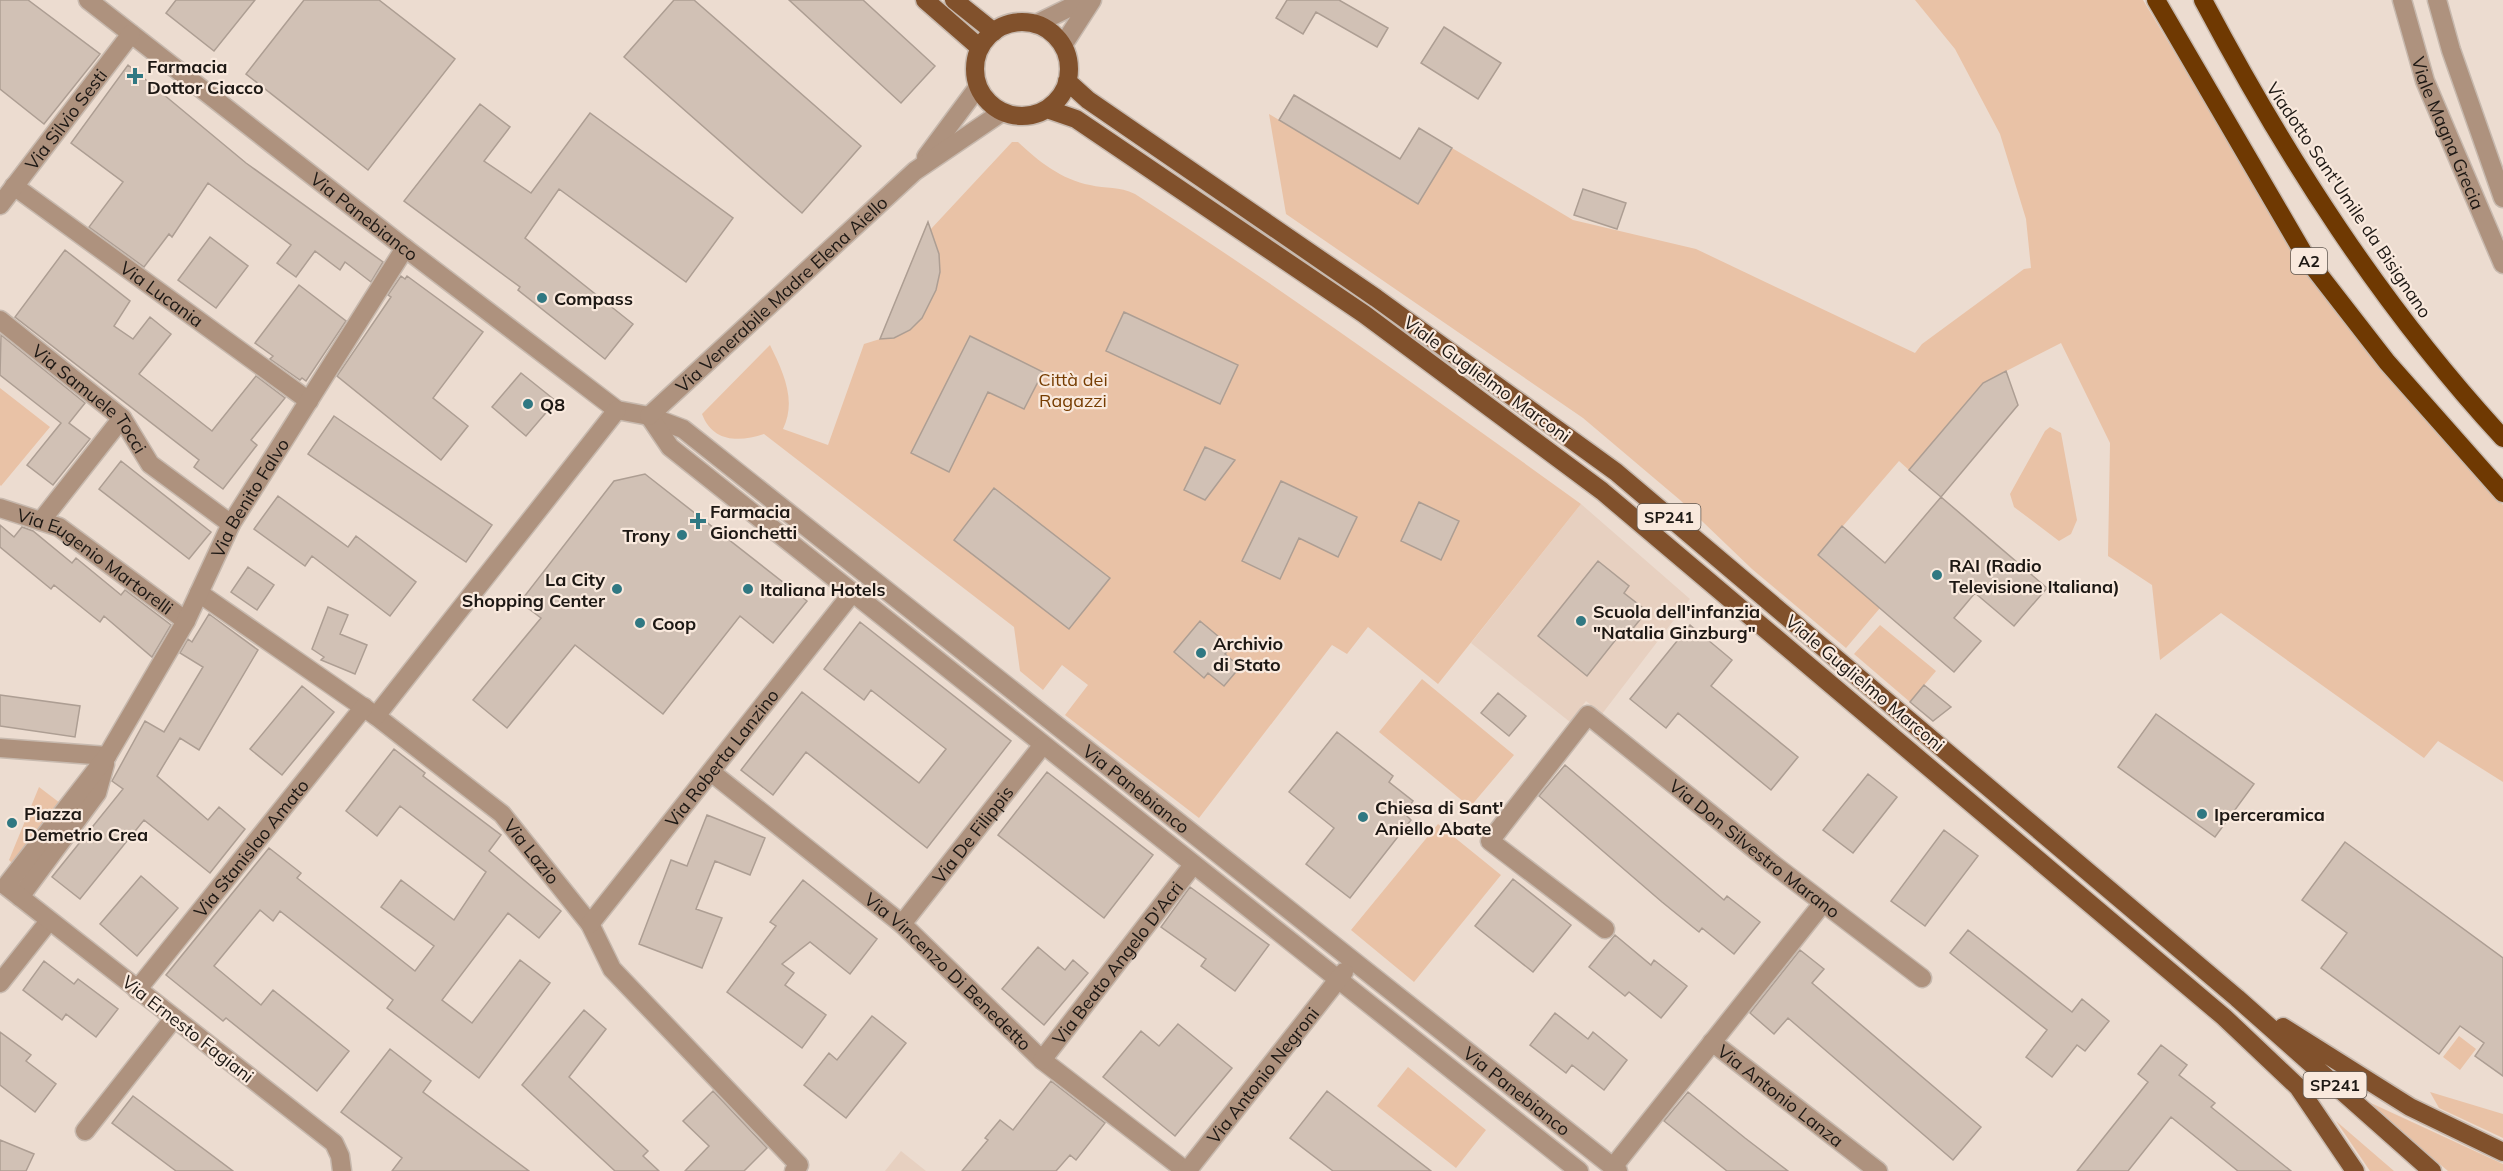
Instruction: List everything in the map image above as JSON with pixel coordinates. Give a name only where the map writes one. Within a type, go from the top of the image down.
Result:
[{"type":"highway","name":"A2","points":[[2156,0],[2307,259],[2387,362],[2503,494]]},
{"type":"highway","name":"Viadotto Sant'Umile da Bisignano","points":[[2203,0],[2249,88],[2328,213],[2414,337],[2503,438]]},
{"type":"main road","points":[[925,0],[980,48]]},
{"type":"main road","points":[[954,0],[994,32]]},
{"type":"main road","points":[[1021,22],[1036,24],[1056,36],[1063,45],[1068,63],[1067,81],[1063,92],[1047,109],[1025,115],[1002,112],[984,97],[978,87],[976,60],[980,48],[994,32],[1007,25],[1021,22]]},
{"type":"main road","name":"Viale Guglielmo Marconi","points":[[1067,81],[1088,100],[1376,298],[1616,472],[2237,998],[2432,1171]]},
{"type":"main road","name":"Viale Guglielmo Marconi","points":[[1047,109],[1076,118],[1364,314],[1602,491],[2224,1017],[2298,1087],[2355,1171]]},
{"type":"main road","points":[[2237,998],[2410,1107],[2503,1152]]},
{"type":"street","name":"Via Panebianco","points":[[88,0],[405,248],[617,410],[649,416],[683,429],[1615,1169]]},
{"type":"street","points":[[1036,24],[1085,0]]},
{"type":"street","points":[[1063,45],[1092,0]]},
{"type":"street","name":"Viale Magna Grecia","points":[[2402,0],[2425,81],[2503,264]]},
{"type":"street","name":"Viale Magna Grecia","points":[[2437,0],[2451,50],[2503,198]]},
{"type":"street","name":"Via Silvio Sesti","points":[[0,205],[131,34]]},
{"type":"street","name":"Via Venerabile Madre Elena Aiello","points":[[915,171],[978,87]]},
{"type":"street","name":"Via Venerabile Madre Elena Aiello","points":[[649,416],[915,171],[1002,112]]},
{"type":"street","name":"Via Lucania","points":[[14,186],[309,401]]},
{"type":"street","name":"Via Benito Falvo","points":[[20,897],[97,794],[107,756],[186,621],[231,524],[405,248]]},
{"type":"street","name":"Via Samuele Tocci","points":[[0,320],[122,418],[150,464],[231,524]]},
{"type":"street","name":"Via Stanislao Amato","points":[[137,990],[370,712],[617,410]]},
{"type":"street","name":"Via Panebianco","points":[[649,416],[670,447],[1042,746],[1579,1171]]},
{"type":"street","points":[[41,521],[122,418]]},
{"type":"street","name":"Via Eugenio Martorelli","points":[[0,508],[59,527],[186,621]]},
{"type":"street","name":"Via Roberta Lanzino","points":[[590,924],[853,592]]},
{"type":"street","name":"Via Lazio","points":[[199,593],[370,712],[502,814],[590,924],[612,969],[799,1165],[794,1171]]},
{"type":"street","name":"Via Don Silvestro Marano","points":[[1605,930],[1490,841],[1588,715],[1822,903],[1922,978]]},
{"type":"street","name":"Via De Filippis","points":[[902,924],[1042,746]]},
{"type":"street","points":[[0,748],[107,756]]},
{"type":"street","name":"Via Vincenzo Di Benedetto","points":[[711,772],[902,924],[1042,1060],[1187,1171]]},
{"type":"street","name":"Via Beato Angelo D'Acri","points":[[1042,1060],[1193,866]]},
{"type":"street","name":"Via Ernesto Fagiani","points":[[20,897],[334,1143],[340,1156],[342,1171]]},
{"type":"street","name":"Via Antonio Lanza","points":[[1615,1169],[1822,903]]},
{"type":"street","points":[[0,983],[49,921]]},
{"type":"street","name":"Via Antonio Negroni","points":[[1187,1171],[1352,962]]},
{"type":"street","points":[[86,1131],[174,1018]]},
{"type":"street","name":"Via Antonio Lanza","points":[[1712,1042],[1878,1171]]},
{"type":"shaded area","name":"Scuola dell'infanzia \"Natalia Ginzburg\"","points":[[1581,504],[1690,599],[1602,714],[1586,701],[1570,722],[1471,643]]},
{"type":"shaded area","points":[[901,1151],[926,1171],[885,1171]]},
{"type":"green space","points":[[1915,0],[2143,0],[2302,265],[2414,406],[2503,505],[2503,782],[2438,741],[2424,758],[2221,613],[2160,660],[2152,585],[2108,556],[2110,443],[2061,343],[1983,383],[1909,470],[1899,461],[1818,555],[1880,608],[1846,648],[1752,569],[1680,500],[1583,418],[1286,214],[1269,114],[1418,204],[1452,148],[1573,220],[1696,249],[1915,353],[1922,344],[2024,269],[2031,268],[2026,219],[2000,134],[1955,49]]},
{"type":"green space","name":"Città dei Ragazzi","points":[[1012,142],[1018,142],[1042,163],[1070,179],[1135,194],[1304,307],[1581,504],[1438,684],[1368,627],[1347,654],[1332,645],[1199,818],[1065,715],[1088,685],[1062,665],[1043,690],[1020,671],[1014,627],[764,434],[737,439],[728,438],[713,430],[702,414],[770,345],[787,386],[789,407],[783,429],[828,445],[864,344],[880,339],[926,226],[930,230]]},
{"type":"green space","points":[[0,388],[50,427],[1,486],[0,485]]},
{"type":"green space","points":[[2050,427],[2061,433],[2077,520],[2071,534],[2059,541],[2014,507],[2010,494],[2045,431]]},
{"type":"green space","points":[[1880,625],[1936,671],[1910,702],[1854,654]]},
{"type":"green space","points":[[1422,679],[1514,755],[1470,807],[1379,732]]},
{"type":"green space","points":[[39,787],[60,803],[13,864],[9,860]]},
{"type":"green space","points":[[1438,824],[1501,875],[1414,982],[1351,930]]},
{"type":"green space","points":[[2459,1036],[2476,1049],[2460,1070],[2443,1057]]},
{"type":"green space","points":[[1408,1067],[1486,1130],[1456,1168],[1377,1106]]},
{"type":"green space","points":[[2430,1092],[2503,1114],[2503,1138],[2439,1108]]},
{"type":"green space","points":[[2360,1098],[2503,1164],[2503,1171],[2448,1171]]},
{"type":"green space","points":[[2336,1121],[2394,1171],[2370,1171]]},
{"type":"building","points":[[0,0],[28,0],[100,54],[44,124],[0,89]]},
{"type":"building","points":[[176,0],[255,0],[214,51],[166,13]]},
{"type":"building","points":[[304,0],[379,0],[455,59],[368,170],[246,74]]},
{"type":"building","points":[[674,0],[694,0],[861,146],[802,213],[624,57]]},
{"type":"building","points":[[789,0],[863,0],[935,66],[901,103]]},
{"type":"building","points":[[1287,0],[1339,0],[1388,28],[1377,47],[1316,12],[1303,34],[1276,18]]},
{"type":"building","points":[[1444,27],[1501,63],[1478,99],[1421,63]]},
{"type":"building","points":[[128,65],[246,163],[383,262],[371,282],[345,262],[340,270],[315,251],[296,277],[277,263],[291,245],[208,183],[172,237],[169,234],[144,267],[89,227],[123,182],[71,143]]},
{"type":"building","points":[[1294,95],[1400,159],[1419,128],[1452,148],[1418,204],[1279,120]]},
{"type":"building","points":[[480,104],[510,127],[484,161],[531,193],[590,113],[733,218],[686,282],[559,189],[525,238],[633,324],[605,359],[518,290],[520,287],[404,201]]},
{"type":"building","points":[[1583,189],[1626,203],[1617,229],[1574,215]]},
{"type":"building","points":[[928,222],[939,254],[940,272],[936,290],[922,318],[910,330],[894,338],[880,339]]},
{"type":"building","points":[[210,237],[248,266],[216,308],[178,280]]},
{"type":"building","points":[[65,250],[130,301],[114,326],[133,339],[150,317],[171,334],[139,374],[212,431],[256,376],[285,398],[251,440],[257,445],[223,489],[194,467],[199,460],[15,317]]},
{"type":"building","points":[[401,276],[405,279],[407,276],[483,332],[433,398],[468,426],[441,460],[337,376],[391,297],[388,295]]},
{"type":"building","points":[[299,285],[346,321],[306,381],[302,378],[300,380],[270,359],[273,356],[255,343]]},
{"type":"building","points":[[1124,312],[1238,365],[1220,404],[1106,351]]},
{"type":"building","points":[[1,335],[85,403],[69,423],[90,439],[53,485],[27,465],[61,423],[0,375]]},
{"type":"building","points":[[970,336],[1043,372],[1024,409],[988,392],[949,472],[911,453]]},
{"type":"building","points":[[2006,371],[2018,405],[1941,497],[1909,470],[1983,383]]},
{"type":"building","points":[[521,373],[556,401],[526,436],[492,407]]},
{"type":"building","points":[[334,416],[492,525],[466,562],[308,454]]},
{"type":"building","points":[[1205,447],[1235,460],[1205,500],[1184,490]]},
{"type":"building","points":[[121,461],[211,532],[189,559],[99,489]]},
{"type":"building","name":"La City Shopping Center","points":[[645,474],[807,601],[773,643],[740,616],[663,714],[575,645],[507,728],[473,700],[541,618],[520,602],[614,481]]},
{"type":"building","points":[[1281,481],[1357,517],[1338,557],[1299,538],[1280,579],[1242,561]]},
{"type":"building","points":[[994,488],[1110,578],[1069,629],[954,540]]},
{"type":"building","points":[[278,496],[348,547],[356,536],[416,582],[390,616],[312,556],[305,566],[254,529]]},
{"type":"building","name":"RAI (Radio Televisione Italiana)","points":[[1941,497],[2047,588],[2014,626],[1975,593],[1954,618],[1981,641],[1954,672],[1818,555],[1842,526],[1885,563]]},
{"type":"building","points":[[1419,502],[1459,521],[1441,560],[1401,541]]},
{"type":"building","points":[[0,525],[14,537],[22,527],[33,531],[72,563],[76,558],[121,595],[125,590],[171,625],[152,657],[104,616],[100,622],[54,585],[51,589],[0,547]]},
{"type":"building","points":[[1598,561],[1629,586],[1624,593],[1647,611],[1630,632],[1625,628],[1587,676],[1538,636]]},
{"type":"building","points":[[248,567],[274,585],[257,610],[231,592]]},
{"type":"building","points":[[328,607],[348,615],[340,634],[367,645],[355,674],[321,660],[324,657],[312,649]]},
{"type":"building","points":[[209,614],[258,650],[199,750],[180,738],[157,776],[208,820],[219,807],[245,829],[210,873],[144,820],[80,899],[52,877],[123,789],[112,781],[145,721],[164,732],[203,667],[180,653],[188,639],[192,642]]},
{"type":"building","name":"Archivio di Stato","points":[[1200,621],[1231,647],[1225,654],[1240,667],[1224,686],[1208,673],[1204,678],[1174,652]]},
{"type":"building","points":[[860,622],[1011,741],[927,848],[806,752],[773,795],[741,770],[802,692],[919,783],[946,749],[871,690],[864,700],[824,669]]},
{"type":"building","points":[[1690,625],[1732,660],[1711,686],[1798,757],[1771,790],[1678,713],[1666,728],[1630,699]]},
{"type":"building","points":[[1924,685],[1951,707],[1933,721],[1910,702]]},
{"type":"building","points":[[302,686],[334,712],[282,775],[250,749]]},
{"type":"building","points":[[1498,693],[1526,716],[1509,736],[1481,713]]},
{"type":"building","points":[[0,695],[80,706],[75,737],[0,726]]},
{"type":"building","points":[[2156,714],[2254,784],[2215,837],[2118,767]]},
{"type":"building","name":"Chiesa di Sant' Aniello Abate","points":[[1337,732],[1393,776],[1389,782],[1413,801],[1404,813],[1411,820],[1350,898],[1306,864],[1334,828],[1289,792]]},
{"type":"building","points":[[394,749],[425,773],[423,776],[501,835],[489,851],[561,911],[539,938],[508,913],[442,1000],[472,1023],[520,960],[550,983],[479,1078],[387,1008],[393,1000],[280,911],[273,921],[260,910],[214,966],[261,1005],[273,990],[349,1051],[317,1091],[226,1018],[223,1021],[166,975],[269,848],[301,873],[297,878],[415,971],[434,946],[381,907],[401,880],[454,920],[486,872],[400,806],[377,836],[346,811]]},
{"type":"building","points":[[1565,765],[1724,900],[1727,896],[1760,922],[1734,954],[1702,928],[1699,932],[1539,796]]},
{"type":"building","points":[[1047,772],[1153,855],[1104,918],[998,835]]},
{"type":"building","points":[[1868,774],[1897,797],[1853,853],[1823,830]]},
{"type":"building","points":[[707,815],[765,838],[750,875],[715,861],[696,909],[722,918],[702,968],[639,944],[671,860],[687,866]]},
{"type":"building","points":[[1944,830],[1978,856],[1925,926],[1891,901]]},
{"type":"building","points":[[2345,842],[2503,958],[2503,1076],[2475,1056],[2484,1043],[2460,1026],[2439,1054],[2321,968],[2347,933],[2302,900]]},
{"type":"building","points":[[141,876],[178,908],[137,956],[100,924]]},
{"type":"building","points":[[1513,879],[1571,925],[1533,972],[1475,926]]},
{"type":"building","points":[[803,880],[877,939],[850,974],[810,942],[782,964],[794,973],[785,985],[826,1015],[802,1048],[727,992],[776,926],[770,922]]},
{"type":"building","points":[[1190,887],[1269,945],[1235,991],[1201,966],[1206,959],[1161,927]]},
{"type":"building","points":[[1968,930],[2072,1012],[2082,999],[2109,1021],[2085,1051],[2077,1045],[2052,1077],[2026,1057],[2047,1030],[1950,953]]},
{"type":"building","points":[[1615,935],[1651,965],[1654,960],[1687,986],[1661,1018],[1629,992],[1625,996],[1589,967]]},
{"type":"building","points":[[1038,947],[1065,970],[1073,960],[1088,973],[1044,1025],[1002,989]]},
{"type":"building","points":[[1800,950],[1824,969],[1812,983],[1981,1127],[1953,1160],[1788,1018],[1774,1034],[1750,1013]]},
{"type":"building","points":[[44,961],[74,984],[78,979],[118,1009],[96,1037],[66,1014],[62,1020],[23,990]]},
{"type":"building","points":[[584,1010],[606,1029],[569,1077],[648,1151],[643,1156],[659,1171],[615,1171],[522,1085]]},
{"type":"building","points":[[1555,1013],[1588,1039],[1593,1032],[1627,1060],[1604,1090],[1572,1065],[1566,1073],[1530,1045]]},
{"type":"building","points":[[872,1016],[906,1043],[846,1118],[804,1085],[829,1053],[837,1060]]},
{"type":"building","points":[[1178,1024],[1232,1068],[1175,1136],[1103,1077],[1141,1031],[1159,1046]]},
{"type":"building","points":[[0,1032],[31,1055],[26,1061],[56,1084],[35,1112],[0,1085]]},
{"type":"building","points":[[2161,1045],[2187,1065],[2179,1075],[2215,1103],[2211,1107],[2291,1171],[2238,1171],[2171,1117],[2128,1171],[2077,1171],[2148,1082],[2138,1074]]},
{"type":"building","points":[[390,1049],[431,1081],[423,1092],[529,1171],[392,1171],[402,1158],[341,1112]]},
{"type":"building","points":[[1051,1081],[1105,1123],[1076,1160],[1070,1155],[1056,1171],[962,1171],[988,1140],[985,1138],[1000,1120],[1013,1130]]},
{"type":"building","points":[[713,1091],[767,1148],[744,1171],[685,1171],[709,1146],[683,1121]]},
{"type":"building","points":[[1327,1091],[1431,1171],[1333,1171],[1290,1138]]},
{"type":"building","points":[[1688,1092],[1788,1171],[1727,1171],[1664,1121]]},
{"type":"building","points":[[133,1096],[233,1171],[176,1171],[112,1123]]},
{"type":"building","points":[[0,1140],[34,1154],[26,1171],[0,1171]]},
{"type":"place","name":"Farmacia Dottor Ciacco","points":[[135,76]]},
{"type":"place","name":"Compass","points":[[542,298]]},
{"type":"place","name":"Q8","points":[[528,404]]},
{"type":"place","name":"Farmacia Gionchetti","points":[[698,521]]},
{"type":"place","name":"Trony","points":[[682,535]]},
{"type":"place","name":"RAI (Radio Televisione Italiana)","points":[[1937,575]]},
{"type":"place","name":"La City Shopping Center","points":[[617,589]]},
{"type":"place","name":"Italiana Hotels","points":[[748,589]]},
{"type":"place","name":"Scuola dell'infanzia \"Natalia Ginzburg\"","points":[[1581,621]]},
{"type":"place","name":"Coop","points":[[640,623]]},
{"type":"place","name":"Archivio di Stato","points":[[1201,653]]},
{"type":"place","name":"Iperceramica","points":[[2202,814]]},
{"type":"place","name":"Chiesa di Sant' Aniello Abate","points":[[1363,817]]},
{"type":"place","name":"Piazza Demetrio Crea","points":[[12,823]]}]
